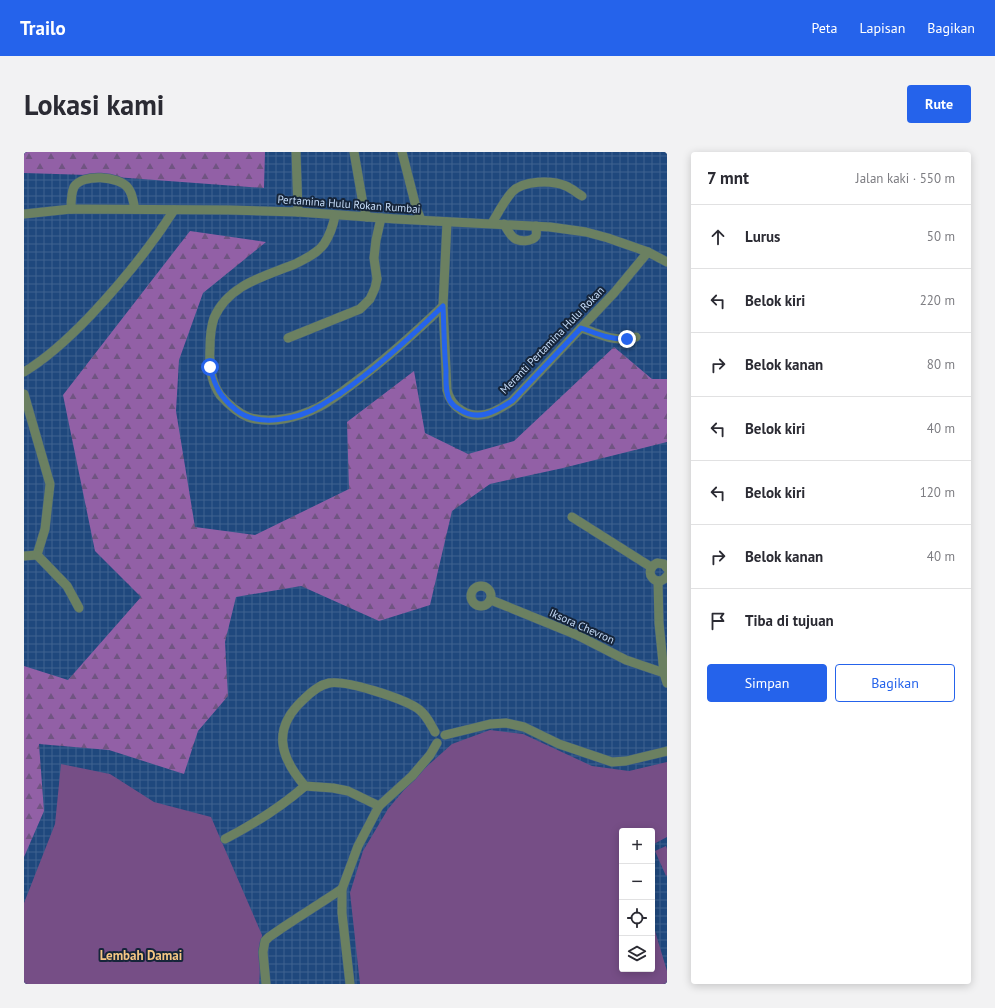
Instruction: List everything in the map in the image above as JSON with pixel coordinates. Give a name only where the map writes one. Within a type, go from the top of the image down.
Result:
[{"type":"street","points":[[296,152],[298,212]]},
{"type":"street","points":[[354,152],[363,204],[367,217]]},
{"type":"street","points":[[402,152],[416,207],[421,220]]},
{"type":"street","points":[[71,209],[73,191],[77,183],[97,178],[122,182],[128,187],[135,208]]},
{"type":"street","points":[[492,223],[513,191],[522,185],[532,183],[552,183],[567,186],[582,196]]},
{"type":"street","name":"Pertamina Hulu Rokan Rumbai","points":[[24,214],[71,209],[135,208],[229,210],[298,212],[335,216],[565,228],[586,232],[648,252],[667,262]]},
{"type":"street","points":[[24,372],[38,363],[71,336],[115,290],[158,234],[174,210]]},
{"type":"street","points":[[335,216],[331,231],[324,244],[318,251],[301,261],[246,284],[230,296],[214,319],[210,347],[210,367],[214,383],[220,394],[229,404],[248,417],[262,420],[288,418],[320,407],[403,344],[443,306]]},
{"type":"street","points":[[288,338],[360,309],[370,299],[377,279],[374,258],[381,218]]},
{"type":"street","name":"Meranti Pertamina Hulu Rokan","points":[[447,222],[443,306],[444,348],[448,396],[451,403],[467,414],[488,414],[512,401],[614,293],[648,252]]},
{"type":"street","points":[[504,224],[512,237],[519,241],[527,241],[534,238],[536,235],[536,226]]},
{"type":"street","points":[[581,328],[605,337],[619,340],[636,336]]},
{"type":"street","points":[[24,394],[50,484],[45,529],[37,555]]},
{"type":"street","points":[[572,517],[651,567]]},
{"type":"street","points":[[24,556],[37,555]]},
{"type":"street","points":[[37,555],[67,586],[79,608]]},
{"type":"street","points":[[651,567],[660,563],[667,566]]},
{"type":"street","points":[[651,567],[650,572],[654,580],[662,580],[667,576]]},
{"type":"street","points":[[658,581],[658,623],[664,674],[667,683]]},
{"type":"street","name":"Iksora Chevron","points":[[491,600],[577,635],[626,660],[664,674]]},
{"type":"street","points":[[305,786],[296,775],[284,754],[282,735],[287,721],[298,704],[313,690],[329,683],[342,683],[359,687],[390,696],[417,708],[428,720],[435,732]]},
{"type":"street","points":[[445,735],[490,724],[506,723],[524,727],[559,744],[612,762],[626,761],[667,752]]},
{"type":"street","points":[[435,732],[441,731],[445,735]]},
{"type":"street","points":[[435,732],[432,738],[437,743]]},
{"type":"street","points":[[350,984],[342,913],[342,889],[358,846],[379,806],[412,776],[430,755],[437,743],[443,741],[445,735]]},
{"type":"street","points":[[225,839],[256,822],[282,805],[305,786],[333,788],[348,791],[379,806]]},
{"type":"street","points":[[266,984],[263,952],[265,941],[285,926],[342,889]]},
{"type":"shaded area","points":[[24,152],[667,152],[667,984],[24,984]]},
{"type":"shaded area","points":[[490,730],[523,734],[592,766],[629,771],[667,762],[667,837],[655,843],[655,828],[619,828],[619,972],[655,972],[655,931],[667,971],[667,984],[360,984],[350,893],[363,851],[388,809],[415,777],[452,744]]},
{"type":"shaded area","points":[[61,764],[110,774],[154,802],[211,817],[262,935],[259,984],[24,984],[24,903],[55,824]]},
{"type":"shaded area","points":[[666,846],[666,876],[655,851]]},
{"type":"green space","points":[[24,152],[265,152],[264,188],[88,175],[24,173]]},
{"type":"green space","points":[[190,231],[266,242],[203,293],[179,360],[176,411],[195,527],[255,535],[349,489],[347,422],[414,371],[425,433],[468,454],[514,441],[614,347],[652,379],[667,379],[667,442],[563,468],[490,484],[452,511],[430,605],[379,621],[301,586],[236,597],[225,642],[228,696],[198,731],[184,774],[109,750],[39,744],[44,811],[24,857],[24,666],[68,680],[141,597],[95,551],[63,395]]},
{"type":"district","name":"Lembah Damai","points":[[141,955]]},
{"type":"route","points":[[210,367],[214,383],[220,394],[239,412],[248,417],[262,420],[288,418],[320,407],[348,387],[403,344],[443,306],[444,348],[449,400],[457,408],[467,414],[481,415],[488,414],[512,401],[581,328],[605,337],[619,340],[627,339]]}]
